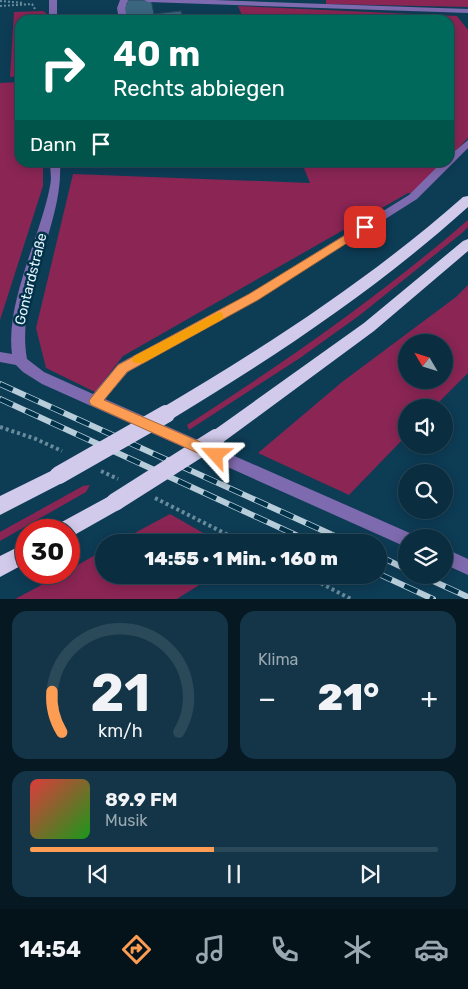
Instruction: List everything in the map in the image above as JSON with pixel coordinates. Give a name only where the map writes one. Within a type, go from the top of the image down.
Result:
[{"type":"highway","points":[[0,506],[60,475],[267,354],[339,305],[399,260],[468,200]]},
{"type":"highway","points":[[80,522],[115,502],[216,438],[369,327],[468,244]]},
{"type":"highway","points":[[0,567],[15,558]]},
{"type":"street","points":[[53,0],[53,15]]},
{"type":"street","points":[[122,15],[121,8],[124,0]]},
{"type":"street","points":[[148,0],[468,12]]},
{"type":"street","points":[[454,156],[468,143]]},
{"type":"street","name":"Gontardstraße","points":[[20,360],[18,348],[20,318],[56,184],[55,167]]},
{"type":"street","points":[[95,401],[123,368],[254,297],[413,197],[443,167]]},
{"type":"street","points":[[0,357],[20,360],[32,371],[47,380],[398,535]]},
{"type":"street","points":[[453,560],[468,567]]},
{"type":"path","points":[[0,1],[32,4]]},
{"type":"path","points":[[0,6],[32,4]]},
{"type":"path","points":[[32,4],[35,9]]},
{"type":"path","points":[[322,584],[351,599]]},
{"type":"shaded area","points":[[326,0],[468,0],[468,7],[326,4]]},
{"type":"shaded area","points":[[238,6],[435,15],[242,15]]},
{"type":"shaded area","points":[[43,11],[46,15],[15,15],[15,76],[10,77],[14,12]]},
{"type":"shaded area","points":[[454,16],[457,16],[468,30],[468,138],[454,153]]},
{"type":"shaded area","points":[[15,82],[15,167],[43,167],[43,186],[0,320],[0,83]]},
{"type":"shaded area","points":[[304,167],[440,167],[415,193],[408,193],[123,356],[95,392],[46,368],[36,328],[73,174],[310,183]]},
{"type":"shaded area","points":[[468,220],[468,227],[462,233],[360,315],[300,358],[189,430],[187,425],[260,377],[366,302]]},
{"type":"shaded area","points":[[468,285],[468,373],[453,388],[453,334],[406,334],[456,297]]},
{"type":"shaded area","points":[[398,340],[398,389],[452,389],[442,399],[398,399],[398,444],[349,495],[258,453],[342,382]]},
{"type":"shaded area","points":[[90,485],[86,492],[39,519],[23,519],[83,486]]},
{"type":"shaded area","points":[[170,514],[205,534],[133,534]]},
{"type":"shaded area","points":[[15,524],[15,532],[0,541],[0,532]]},
{"type":"shaded area","points":[[95,555],[95,584],[201,584],[177,599],[15,599],[43,584],[80,584],[80,564]]},
{"type":"building","points":[[126,0],[151,0],[154,14],[181,11],[182,15],[125,15],[123,6],[127,4]]},
{"type":"railway","points":[[0,384],[330,534]]},
{"type":"railway","points":[[0,399],[294,534]]},
{"type":"railway","points":[[387,560],[398,565]]},
{"type":"railway","points":[[387,578],[433,599]]},
{"type":"railway","points":[[440,584],[468,597]]},
{"type":"slow traffic","points":[[138,360],[219,316]]},
{"type":"route","points":[[216,455],[95,401],[123,368],[254,297],[365,227]]}]
